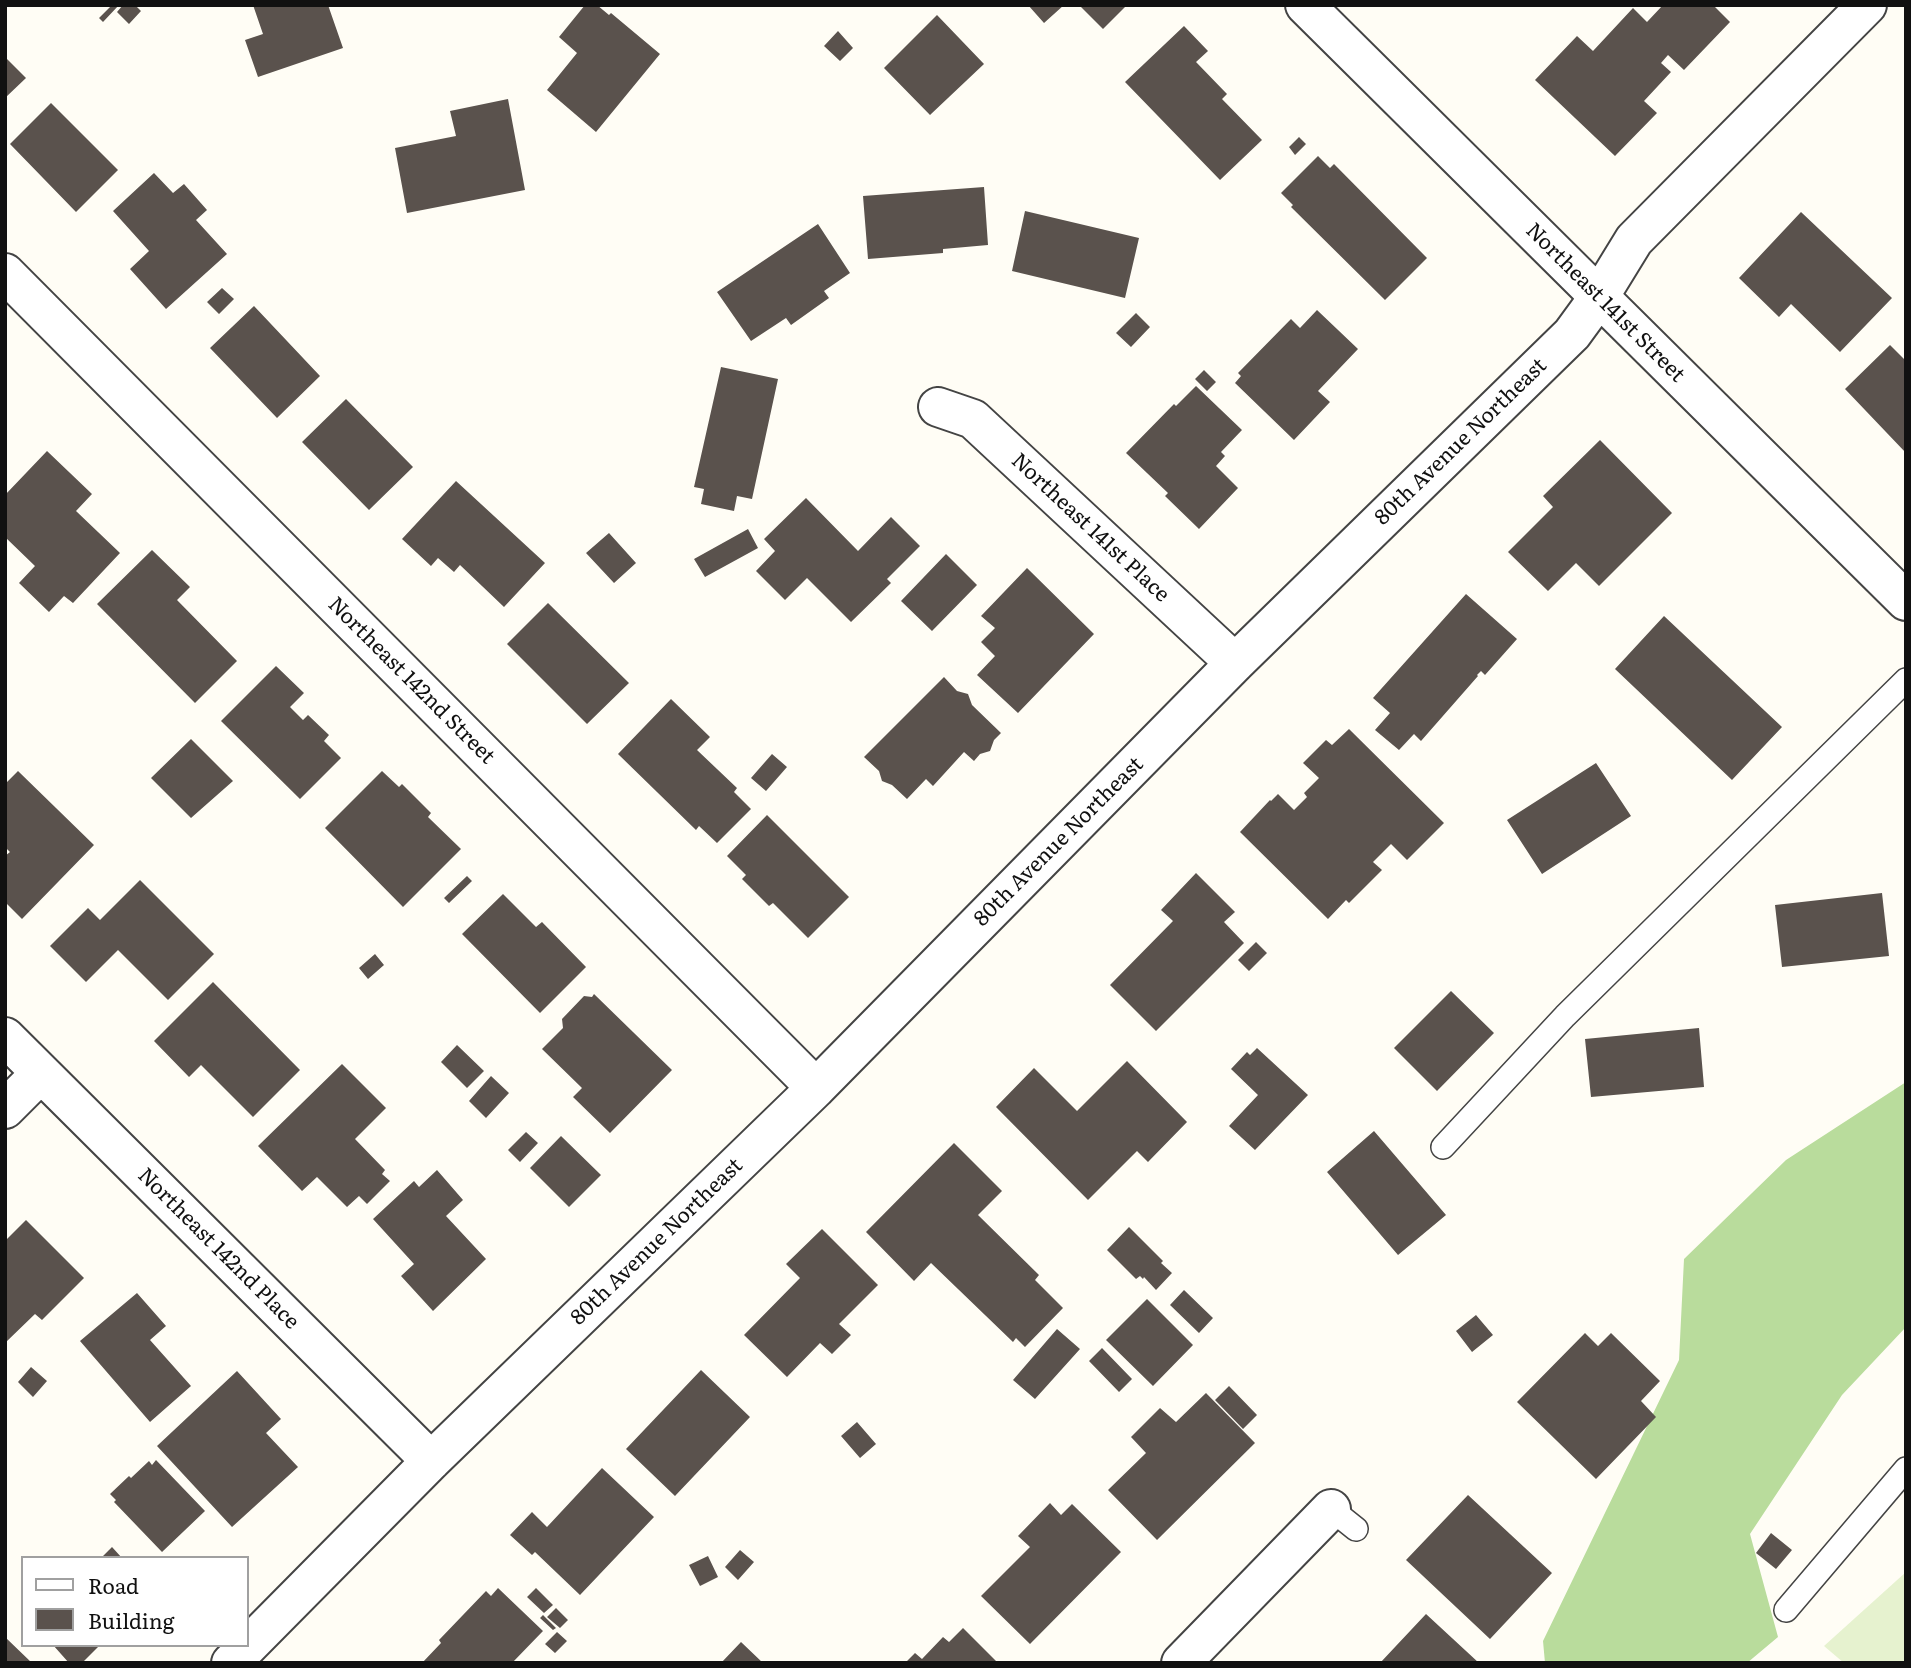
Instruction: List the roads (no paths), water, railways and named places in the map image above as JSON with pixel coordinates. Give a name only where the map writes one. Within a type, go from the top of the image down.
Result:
[{"type":"street","name":"Northeast 141st Street","points":[[1305,5],[1906,601]]},
{"type":"street","name":"80th Avenue Northeast","points":[[248,1646],[431,1461],[816,1088],[1235,663],[1572,334],[1599,297],[1634,240],[1867,5]]},
{"type":"street","name":"Northeast 142nd Street","points":[[5,273],[816,1088]]},
{"type":"street","name":"Northeast 141st Place","points":[[937,407],[973,419],[1235,663]]},
{"type":"street","name":"Northeast 142nd Place","points":[[5,1037],[431,1461]]},
{"type":"street","points":[[5,1109],[41,1073]]},
{"type":"street","points":[[1181,1663],[1343,1519]]},
{"type":"street","name":"80th Avenue Northeast","points":[[231,1663],[247,1647]]},
{"type":"lane","points":[[1443,1147],[1565,1016],[1906,680]]},
{"type":"lane","points":[[1786,1610],[1906,1469]]}]
